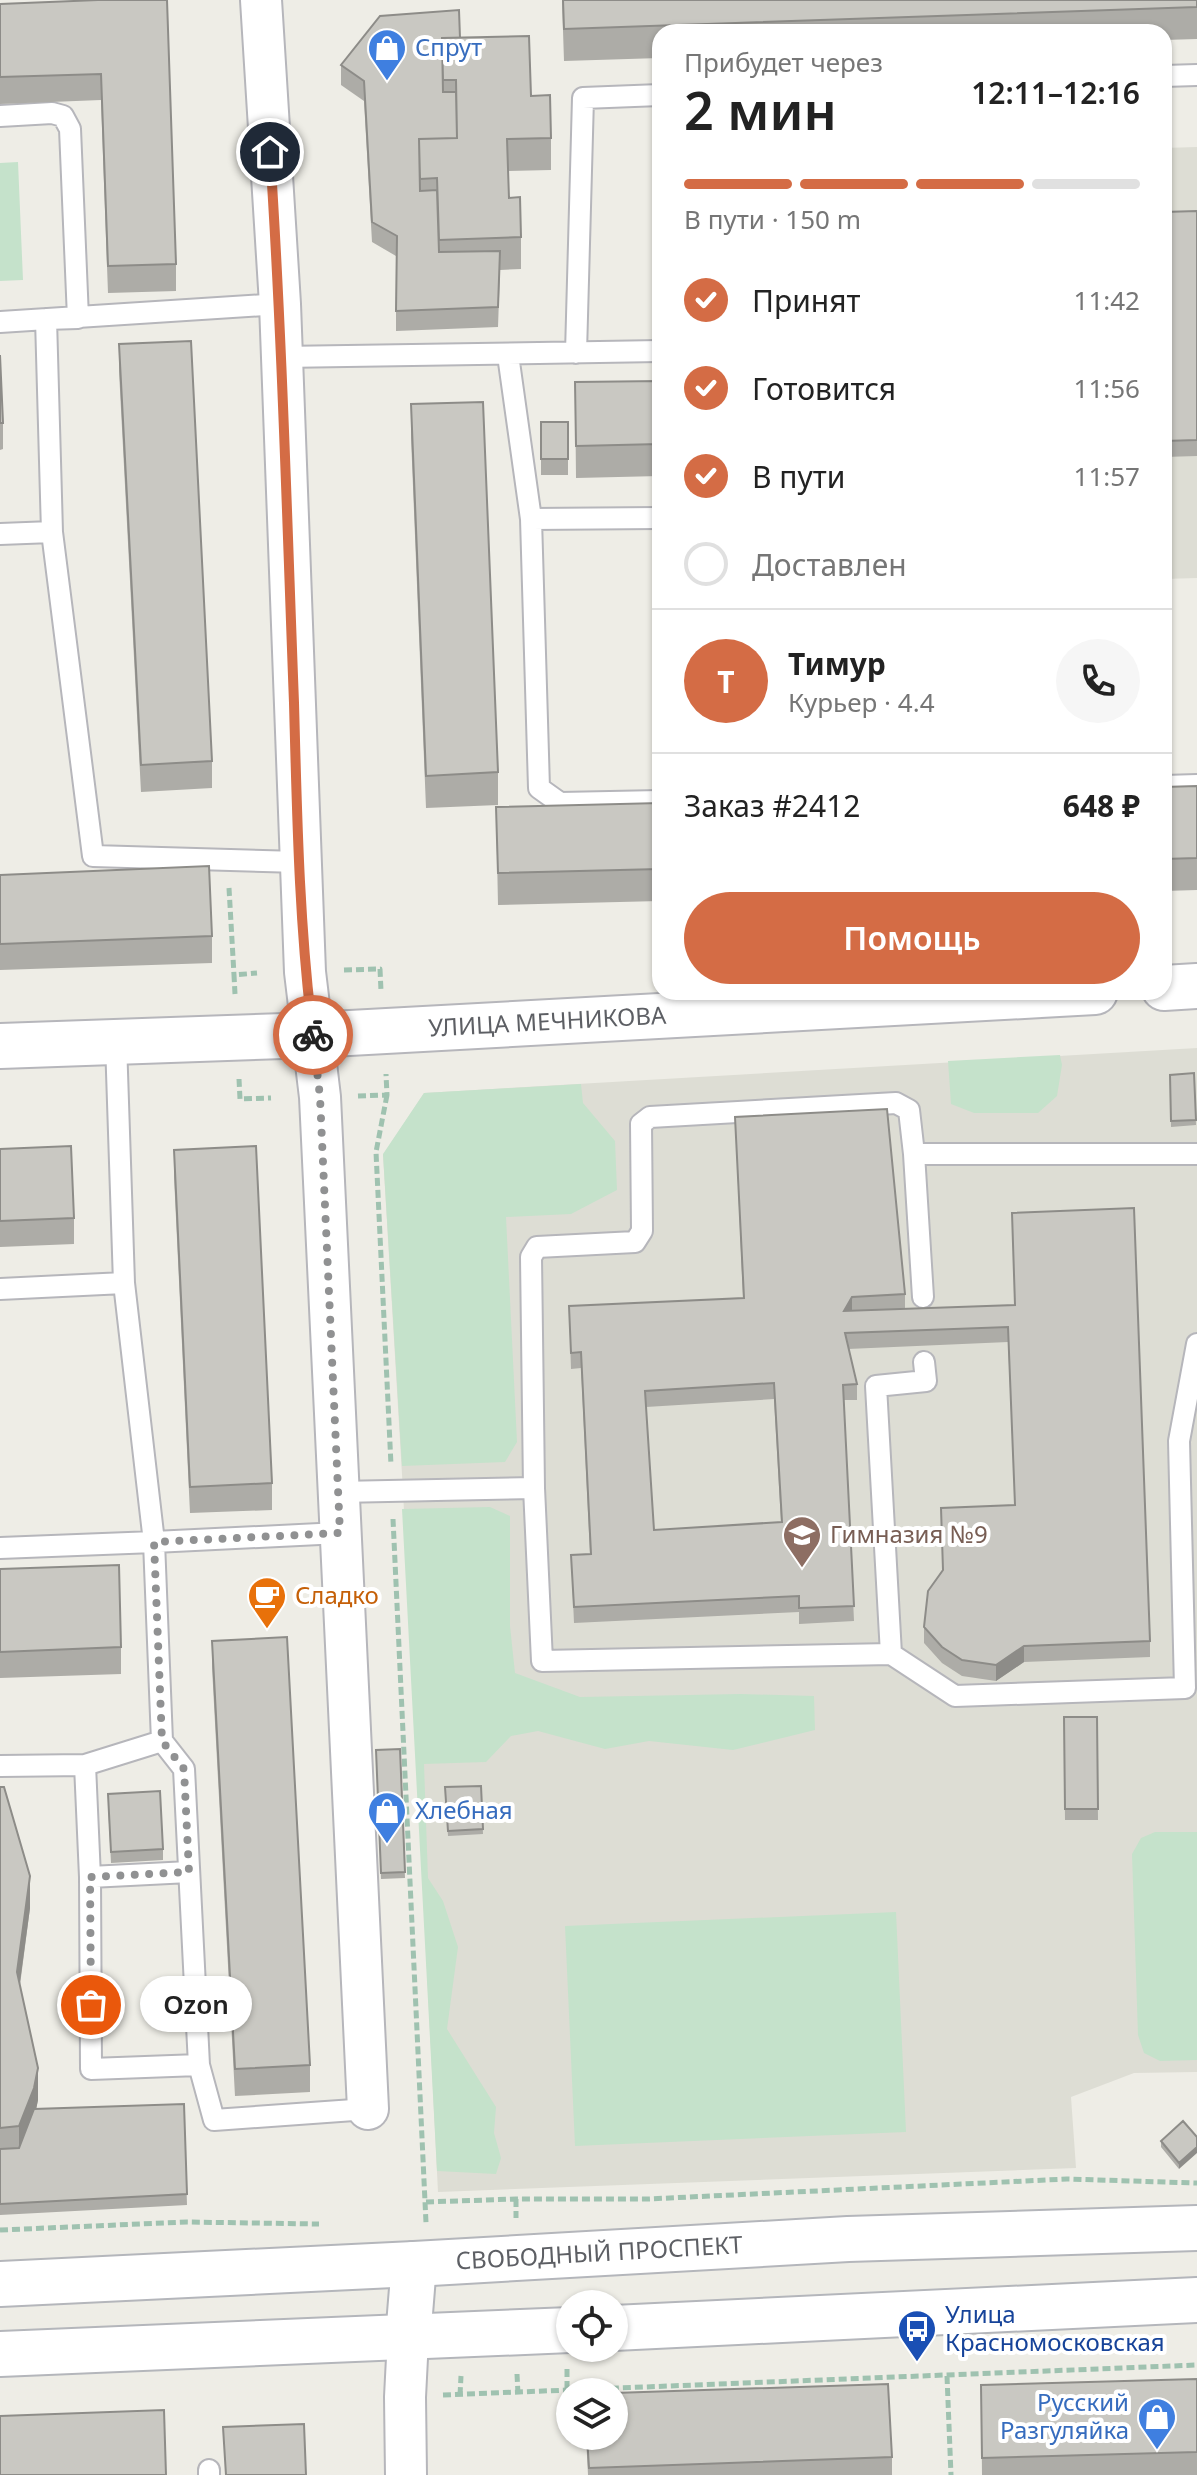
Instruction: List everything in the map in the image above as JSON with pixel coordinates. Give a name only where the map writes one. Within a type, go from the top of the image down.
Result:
[{"type":"main road","points":[[1172,988],[1197,986]]},
{"type":"main road","name":"УЛИЦА МЕЧНИКОВА","points":[[0,1046],[313,1035],[871,1000]]},
{"type":"main road","name":"СВОБОДНЫЙ ПРОСПЕКТ","points":[[0,2284],[848,2239],[1197,2228]]},
{"type":"main road","points":[[408,2338],[414,2264]]},
{"type":"main road","points":[[628,2327],[1197,2300]]},
{"type":"main road","points":[[0,2354],[408,2338],[556,2347]]},
{"type":"street","points":[[261,0],[280,304],[299,862],[305,972],[320,1097],[368,2109]]},
{"type":"street","points":[[406,2475],[408,2338]]},
{"type":"lane","points":[[1172,76],[1197,75]]},
{"type":"lane","points":[[576,353],[583,98],[652,95]]},
{"type":"lane","points":[[0,116],[52,113],[63,116],[70,129],[78,318]]},
{"type":"lane","points":[[0,322],[280,304]]},
{"type":"lane","points":[[46,319],[52,532],[93,856],[299,862]]},
{"type":"lane","points":[[282,357],[652,351]]},
{"type":"lane","points":[[508,355],[531,519],[539,788],[560,803],[652,801]]},
{"type":"lane","points":[[531,519],[652,518]]},
{"type":"lane","points":[[0,534],[52,532]]},
{"type":"lane","points":[[1172,786],[1197,785]]},
{"type":"lane","points":[[116,1042],[124,1283],[154,1542],[162,1741],[184,1769],[199,2065],[214,2120],[368,2109]]},
{"type":"lane","points":[[923,1297],[909,1110],[896,1103],[650,1117],[641,1124],[642,1231],[635,1242],[537,1247],[531,1257],[534,1488],[542,1661],[891,1654],[955,1696],[1185,1688],[1179,1441],[1197,1344]]},
{"type":"lane","points":[[914,1154],[1197,1154]]},
{"type":"lane","points":[[0,1289],[124,1283]]},
{"type":"lane","points":[[891,1654],[876,1386],[926,1381],[924,1362]]},
{"type":"lane","points":[[339,1492],[534,1488]]},
{"type":"lane","points":[[0,1548],[340,1533]]},
{"type":"lane","points":[[0,1766],[85,1765],[162,1741]]},
{"type":"lane","points":[[85,1765],[90,1877],[91,2069],[199,2065]]},
{"type":"lane","points":[[90,1877],[189,1872]]},
{"type":"path","points":[[227,860],[235,994]]},
{"type":"path","points":[[344,970],[380,969],[382,1000]]},
{"type":"path","points":[[234,975],[257,973]]},
{"type":"path","points":[[386,1074],[387,1095],[376,1152],[426,2223]]},
{"type":"path","points":[[239,1079],[240,1099],[271,1098]]},
{"type":"path","points":[[353,1096],[387,1095]]},
{"type":"path","points":[[426,2202],[648,2199],[1067,2179],[1196,2183]]},
{"type":"path","points":[[516,2199],[516,2222]]},
{"type":"path","points":[[0,2230],[187,2222],[302,2224]]},
{"type":"path","points":[[628,2389],[1197,2365]]},
{"type":"path","points":[[517,2369],[518,2394]]},
{"type":"path","points":[[460,2395],[461,2371]]},
{"type":"path","points":[[947,2376],[951,2475]]},
{"type":"path","points":[[443,2395],[556,2392]]},
{"type":"shaded area","points":[[1197,147],[1197,578],[1172,579],[1172,148]]},
{"type":"shaded area","name":"Гимназия №9","points":[[1197,1048],[1197,2072],[1134,2073],[1071,2097],[1076,2168],[438,2192],[383,1155],[424,1093]]},
{"type":"green space","points":[[18,162],[23,280],[0,281],[0,163]]},
{"type":"green space","points":[[1060,1055],[1062,1065],[1057,1096],[1038,1113],[974,1113],[951,1104],[948,1061]]},
{"type":"green space","points":[[581,1084],[583,1103],[615,1141],[617,1190],[571,1214],[506,1217],[517,1442],[505,1462],[402,1466],[383,1154],[424,1093]]},
{"type":"green space","points":[[490,1507],[510,1516],[510,1626],[515,1673],[580,1697],[814,1696],[815,1730],[733,1750],[649,1741],[605,1749],[538,1731],[511,1736],[486,1762],[424,1764],[428,1878],[443,1901],[458,1947],[447,2029],[496,2107],[494,2133],[501,2158],[496,2174],[437,2171],[402,1509]]},
{"type":"green space","points":[[1155,1832],[1197,1832],[1197,2060],[1160,2061],[1144,2053],[1138,2035],[1132,1854],[1141,1838]]},
{"type":"green space","points":[[896,1912],[906,2132],[575,2146],[565,1926]]},
{"type":"building","points":[[167,0],[176,264],[108,266],[101,74],[0,77],[0,4]]},
{"type":"building","points":[[563,0],[1197,0],[1197,7],[564,29]]},
{"type":"building","points":[[459,10],[460,38],[442,38],[443,92],[456,92],[457,138],[419,139],[420,191],[437,190],[439,252],[500,251],[498,307],[396,311],[397,236],[372,222],[364,81],[341,65],[380,16]]},
{"type":"building","points":[[529,36],[531,96],[550,95],[551,138],[507,139],[509,198],[520,197],[521,237],[439,240],[437,178],[420,179],[419,139],[457,138],[456,80],[443,80],[442,38]]},
{"type":"building","points":[[1197,211],[1197,440],[1172,441],[1172,212]]},
{"type":"building","points":[[191,341],[212,761],[141,765],[119,344]]},
{"type":"building","points":[[0,355],[3,423],[0,423]]},
{"type":"building","points":[[652,381],[652,444],[576,446],[575,382]]},
{"type":"building","points":[[483,402],[498,772],[426,776],[411,404]]},
{"type":"building","points":[[541,422],[568,422],[568,459],[541,459]]},
{"type":"building","points":[[1197,786],[1197,858],[1172,859],[1172,787]]},
{"type":"building","points":[[652,803],[652,869],[498,873],[496,807]]},
{"type":"building","points":[[209,866],[212,936],[0,944],[0,875]]},
{"type":"building","points":[[1194,1073],[1196,1120],[1171,1121],[1170,1075]]},
{"type":"building","points":[[887,1109],[905,1294],[852,1297],[844,1311],[1015,1305],[1012,1213],[1134,1208],[1150,1641],[1024,1646],[996,1665],[962,1660],[942,1647],[924,1627],[928,1591],[943,1570],[941,1508],[1015,1505],[1008,1327],[845,1333],[857,1384],[843,1385],[854,1606],[799,1608],[799,1596],[574,1607],[571,1555],[591,1554],[581,1352],[571,1353],[569,1306],[744,1298],[735,1117]],"holes":[[[774,1383],[782,1522],[654,1530],[645,1391]]]},
{"type":"building","points":[[71,1146],[74,1218],[0,1221],[0,1149]]},
{"type":"building","points":[[256,1146],[272,1483],[190,1487],[174,1150]]},
{"type":"building","points":[[119,1565],[121,1647],[0,1652],[0,1569]]},
{"type":"building","points":[[287,1637],[310,2065],[235,2069],[212,1641]]},
{"type":"building","points":[[1064,1717],[1097,1717],[1098,1809],[1065,1809]]},
{"type":"building","points":[[400,1749],[405,1872],[381,1873],[376,1750]]},
{"type":"building","points":[[481,1786],[483,1829],[448,1831],[445,1787]]},
{"type":"building","points":[[0,1787],[4,1787],[30,1876],[17,1972],[38,2068],[34,2088],[19,2126],[0,2128]]},
{"type":"building","points":[[160,1791],[163,1849],[111,1852],[108,1794]]},
{"type":"building","points":[[184,2104],[187,2194],[0,2204],[0,2149],[19,2148],[34,2109]]},
{"type":"building","points":[[1183,2121],[1197,2137],[1197,2147],[1179,2163],[1161,2141]]},
{"type":"building","points":[[1197,2379],[1197,2452],[982,2458],[981,2385]]},
{"type":"building","points":[[888,2384],[892,2457],[589,2468],[588,2450],[628,2450],[628,2393]]},
{"type":"building","points":[[164,2410],[166,2475],[0,2475],[0,2416]]},
{"type":"building","points":[[304,2424],[306,2475],[226,2475],[223,2427]]},
{"type":"way so far","points":[[91,2005],[90,1877],[189,1872],[184,1769],[162,1741],[154,1542],[340,1533],[320,1097],[313,1035]]},
{"type":"place","name":"Спрут","points":[[387,82]]},
{"type":"place","name":"Гимназия №9","points":[[802,1569]]},
{"type":"place","name":"Сладко","points":[[267,1630]]},
{"type":"place","name":"Хлебная","points":[[387,1845]]},
{"type":"place","name":"Ozon","points":[[91,2005]]},
{"type":"place","name":"Улица Красномосковская","points":[[917,2363]]},
{"type":"place","name":"Русский Разгуляйка","points":[[1157,2451]]},
{"type":"route","points":[[270,152],[280,304],[299,862],[305,972],[313,1035]]}]
